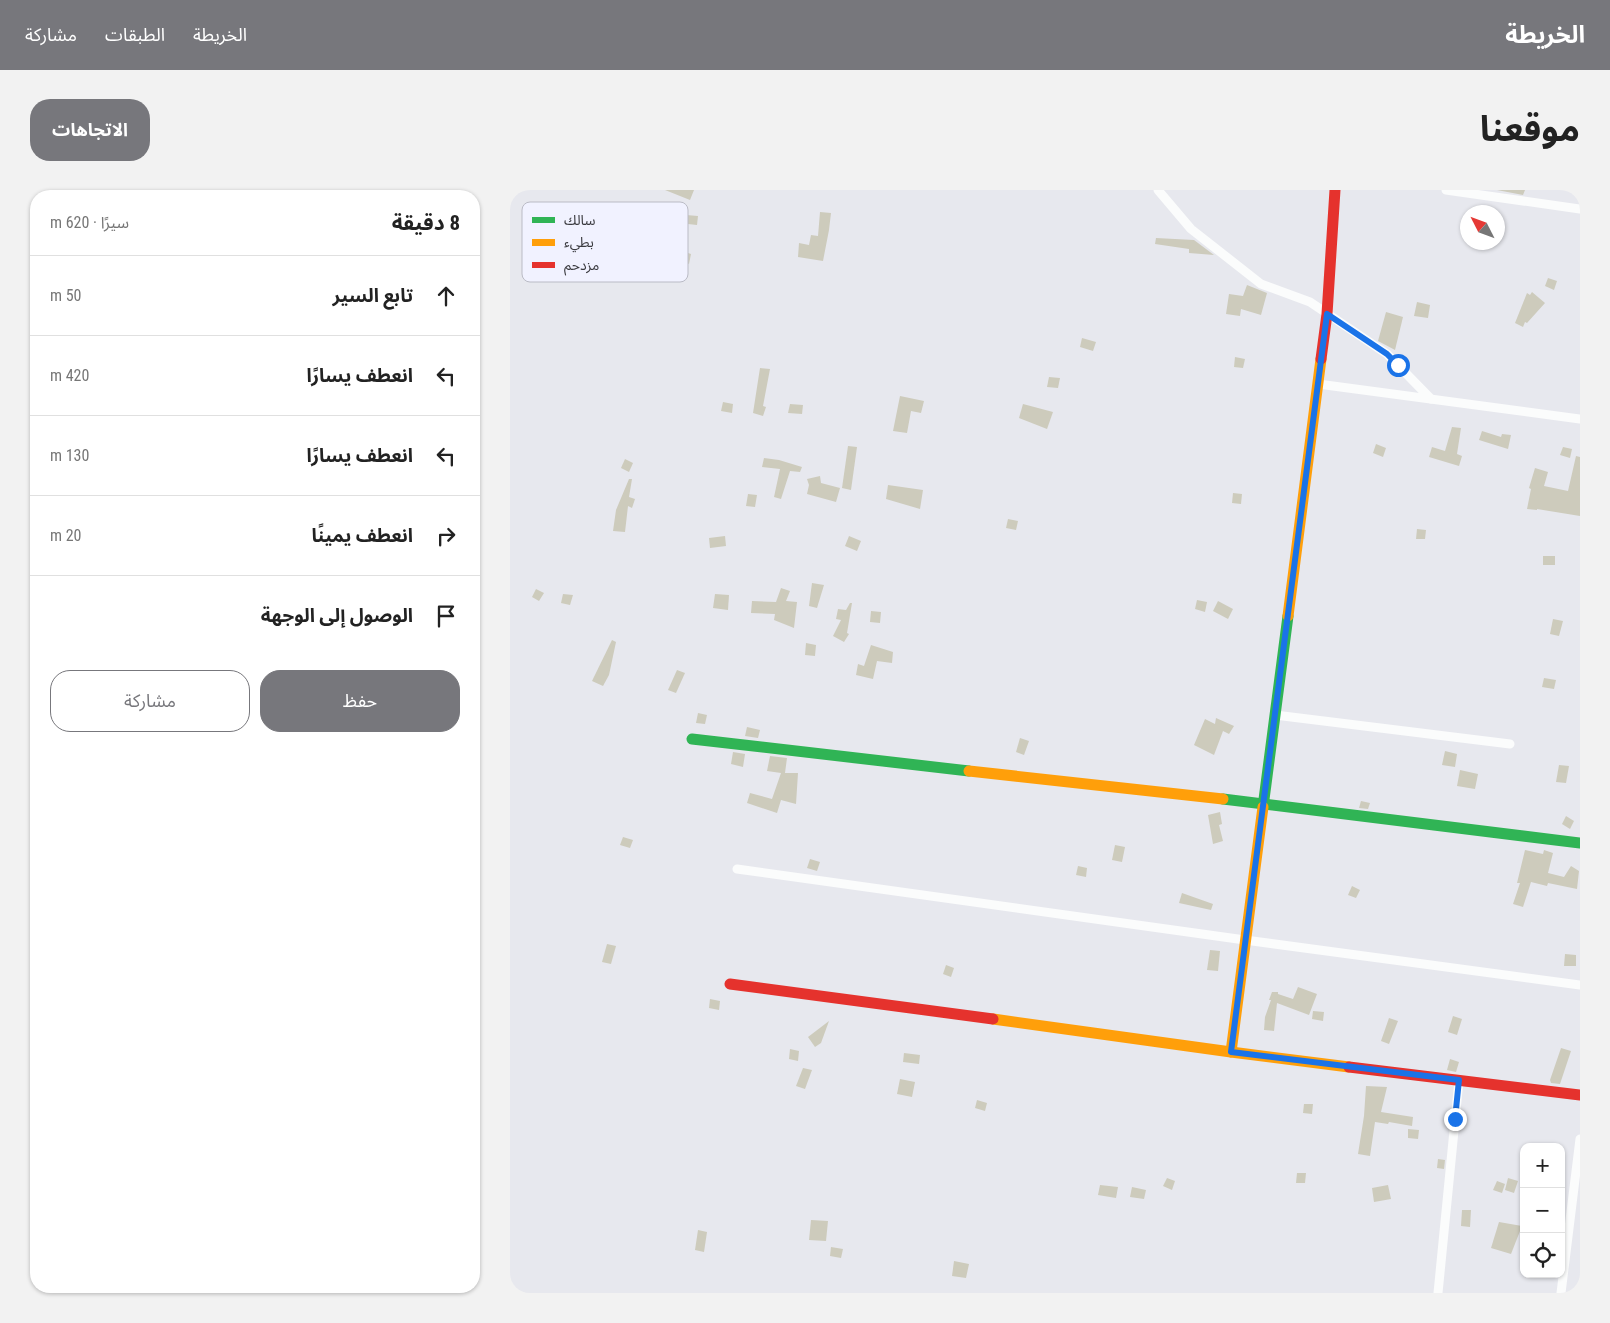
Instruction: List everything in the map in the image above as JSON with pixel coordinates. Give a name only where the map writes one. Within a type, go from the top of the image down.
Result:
[{"type":"street","points":[[1158,190],[1191,229],[1261,284],[1310,302],[1387,354],[1431,399]]},
{"type":"street","points":[[1231,1052],[1327,314],[1335,190]]},
{"type":"street","points":[[1446,190],[1580,209]]},
{"type":"street","points":[[1318,384],[1580,419]]},
{"type":"street","points":[[1275,714],[1510,744]]},
{"type":"street","points":[[692,739],[1263,804],[1580,843]]},
{"type":"street","points":[[737,869],[1580,985]]},
{"type":"street","points":[[730,984],[882,1003],[1231,1052],[1580,1095]]},
{"type":"street","points":[[1438,1293],[1459,1080]]},
{"type":"street","points":[[1561,1293],[1580,1139]]},
{"type":"building","points":[[665,190],[694,190],[690,200]]},
{"type":"building","points":[[1497,190],[1525,190],[1523,195]]},
{"type":"building","points":[[820,212],[831,213],[823,261],[798,257],[799,243],[809,245],[811,235],[818,236]]},
{"type":"building","points":[[688,215],[698,216],[697,225],[688,224]]},
{"type":"building","points":[[1156,238],[1194,240],[1214,255],[1189,253],[1189,249],[1155,244]]},
{"type":"building","points":[[688,253],[691,254],[688,264]]},
{"type":"building","points":[[1548,278],[1557,281],[1554,290],[1545,286]]},
{"type":"building","points":[[1247,285],[1267,293],[1261,315],[1241,309],[1240,316],[1226,314],[1229,294],[1243,296]]},
{"type":"building","points":[[1532,292],[1545,303],[1527,323],[1525,322],[1523,327],[1515,323],[1527,293],[1530,295]]},
{"type":"building","points":[[1417,302],[1430,305],[1428,318],[1414,316]]},
{"type":"building","points":[[1386,312],[1403,317],[1395,350],[1378,341]]},
{"type":"building","points":[[1082,338],[1096,342],[1093,351],[1080,347]]},
{"type":"building","points":[[1235,357],[1245,359],[1243,368],[1234,367]]},
{"type":"building","points":[[760,368],[770,369],[763,406],[766,407],[763,416],[753,413]]},
{"type":"building","points":[[1049,377],[1060,378],[1058,388],[1047,387]]},
{"type":"building","points":[[900,396],[924,401],[921,413],[911,411],[907,433],[893,431]]},
{"type":"building","points":[[723,402],[733,404],[732,413],[721,411]]},
{"type":"building","points":[[790,404],[803,405],[802,414],[788,413]]},
{"type":"building","points":[[1023,404],[1053,412],[1047,429],[1019,418]]},
{"type":"building","points":[[1452,427],[1461,428],[1457,454],[1462,456],[1459,466],[1429,457],[1432,447],[1445,451]]},
{"type":"building","points":[[1482,431],[1501,437],[1502,434],[1511,435],[1508,449],[1479,440]]},
{"type":"building","points":[[1376,444],[1386,448],[1383,457],[1373,453]]},
{"type":"building","points":[[848,446],[857,447],[851,490],[842,488]]},
{"type":"building","points":[[1563,447],[1572,449],[1570,458],[1560,455]]},
{"type":"building","points":[[1576,456],[1580,457],[1580,516],[1527,509],[1531,489],[1529,488],[1535,468],[1548,472],[1544,486],[1568,491]]},
{"type":"building","points":[[764,458],[779,460],[802,467],[800,472],[790,471],[781,499],[774,497],[780,469],[762,467]]},
{"type":"building","points":[[625,459],[633,463],[629,472],[621,468]]},
{"type":"building","points":[[820,476],[821,483],[840,488],[836,502],[807,494],[809,485],[807,479]]},
{"type":"building","points":[[629,479],[632,479],[629,497],[635,499],[632,508],[628,506],[625,532],[613,531],[616,510]]},
{"type":"building","points":[[888,485],[923,490],[920,509],[886,499]]},
{"type":"building","points":[[1233,493],[1242,494],[1241,504],[1232,503]]},
{"type":"building","points":[[748,494],[757,495],[755,507],[746,506]]},
{"type":"building","points":[[1008,519],[1018,521],[1016,530],[1006,528]]},
{"type":"building","points":[[1417,529],[1426,530],[1425,539],[1416,539]]},
{"type":"building","points":[[725,536],[726,546],[710,548],[709,538]]},
{"type":"building","points":[[849,536],[861,541],[857,551],[845,546]]},
{"type":"building","points":[[1543,556],[1555,556],[1555,565],[1543,565]]},
{"type":"building","points":[[812,583],[824,585],[817,608],[809,606]]},
{"type":"building","points":[[781,588],[790,591],[786,601],[797,602],[794,628],[774,620],[775,614],[751,613],[752,601],[776,602]]},
{"type":"building","points":[[536,589],[544,593],[539,601],[532,597]]},
{"type":"building","points":[[563,594],[573,595],[570,605],[561,603]]},
{"type":"building","points":[[715,594],[729,595],[728,610],[713,608]]},
{"type":"building","points":[[1197,600],[1207,602],[1205,612],[1195,609]]},
{"type":"building","points":[[1218,601],[1233,609],[1228,619],[1213,611]]},
{"type":"building","points":[[850,603],[852,603],[847,633],[849,634],[844,642],[833,636],[841,620],[836,619],[838,609],[846,610]]},
{"type":"building","points":[[871,611],[881,612],[880,623],[870,622]]},
{"type":"building","points":[[1553,619],[1563,621],[1559,636],[1550,634]]},
{"type":"building","points":[[612,640],[616,642],[609,675],[603,686],[592,681]]},
{"type":"building","points":[[806,643],[816,645],[815,656],[805,655]]},
{"type":"building","points":[[871,645],[893,652],[892,663],[877,661],[873,679],[856,675],[858,664],[864,666]]},
{"type":"building","points":[[677,670],[685,673],[676,693],[668,690]]},
{"type":"building","points":[[1544,678],[1556,680],[1554,689],[1542,687]]},
{"type":"building","points":[[698,713],[707,715],[705,724],[696,723]]},
{"type":"building","points":[[1216,718],[1234,726],[1229,734],[1223,731],[1214,755],[1194,745],[1205,719],[1215,724]]},
{"type":"building","points":[[747,727],[760,730],[758,738],[745,736]]},
{"type":"building","points":[[1020,738],[1029,741],[1024,755],[1016,752]]},
{"type":"building","points":[[1445,751],[1457,754],[1455,767],[1442,765]]},
{"type":"building","points":[[733,752],[745,754],[743,767],[731,764]]},
{"type":"building","points":[[770,756],[787,758],[785,773],[798,773],[796,804],[781,800],[777,813],[747,803],[750,793],[772,799],[781,773],[767,771]]},
{"type":"building","points":[[1559,765],[1569,766],[1566,783],[1556,782]]},
{"type":"building","points":[[1460,770],[1478,774],[1475,789],[1457,786]]},
{"type":"building","points":[[1361,801],[1370,803],[1368,809],[1359,808]]},
{"type":"building","points":[[1220,812],[1222,824],[1219,825],[1223,841],[1213,844],[1208,815]]},
{"type":"building","points":[[1566,816],[1574,821],[1570,829],[1562,824]]},
{"type":"building","points":[[623,837],[633,840],[630,848],[620,845]]},
{"type":"building","points":[[1115,845],[1125,847],[1122,862],[1112,860]]},
{"type":"building","points":[[1525,850],[1543,854],[1544,850],[1553,853],[1548,873],[1564,877],[1571,866],[1579,871],[1577,889],[1548,883],[1547,886],[1531,882],[1523,907],[1513,904],[1520,883],[1517,883]]},
{"type":"building","points":[[810,859],[820,862],[817,871],[807,868]]},
{"type":"building","points":[[1078,866],[1087,868],[1086,877],[1076,875]]},
{"type":"building","points":[[1352,886],[1360,890],[1356,898],[1348,895]]},
{"type":"building","points":[[1182,893],[1213,904],[1211,910],[1179,903]]},
{"type":"building","points":[[607,944],[616,946],[611,964],[602,962]]},
{"type":"building","points":[[1210,950],[1220,951],[1218,971],[1207,970]]},
{"type":"building","points":[[1565,954],[1576,955],[1576,966],[1564,966]]},
{"type":"building","points":[[946,965],[954,968],[951,977],[943,974]]},
{"type":"building","points":[[1298,987],[1317,994],[1309,1015],[1277,1003],[1274,1031],[1264,1030],[1265,1017],[1272,992],[1278,992],[1278,994],[1293,999]]},
{"type":"building","points":[[710,999],[720,1001],[719,1010],[709,1008]]},
{"type":"building","points":[[1313,1011],[1324,1012],[1323,1021],[1312,1019]]},
{"type":"building","points":[[1453,1016],[1462,1019],[1457,1035],[1448,1032]]},
{"type":"building","points":[[1389,1018],[1398,1021],[1389,1044],[1381,1041]]},
{"type":"building","points":[[829,1021],[821,1043],[815,1047],[808,1037]]},
{"type":"building","points":[[1561,1048],[1571,1051],[1560,1084],[1551,1083],[1550,1080]]},
{"type":"building","points":[[790,1049],[799,1051],[798,1061],[789,1059]]},
{"type":"building","points":[[904,1053],[920,1055],[919,1064],[903,1062]]},
{"type":"building","points":[[1450,1059],[1459,1062],[1456,1072],[1447,1070]]},
{"type":"building","points":[[803,1068],[812,1070],[805,1089],[796,1086]]},
{"type":"building","points":[[900,1079],[915,1082],[912,1097],[897,1094]]},
{"type":"building","points":[[1366,1086],[1387,1087],[1381,1112],[1413,1117],[1412,1126],[1389,1122],[1388,1124],[1375,1122],[1370,1156],[1358,1154],[1364,1116]]},
{"type":"building","points":[[977,1100],[987,1103],[985,1111],[975,1108]]},
{"type":"building","points":[[1304,1104],[1313,1104],[1312,1114],[1303,1113]]},
{"type":"building","points":[[1408,1129],[1419,1130],[1418,1139],[1408,1138]]},
{"type":"building","points":[[1438,1159],[1445,1160],[1444,1169],[1437,1168]]},
{"type":"building","points":[[1297,1173],[1306,1173],[1305,1183],[1296,1183]]},
{"type":"building","points":[[1167,1178],[1175,1181],[1172,1190],[1163,1186]]},
{"type":"building","points":[[1508,1178],[1518,1181],[1514,1193],[1505,1190]]},
{"type":"building","points":[[1497,1181],[1505,1184],[1502,1193],[1493,1190]]},
{"type":"building","points":[[1100,1185],[1118,1187],[1116,1198],[1098,1195]]},
{"type":"building","points":[[1388,1185],[1391,1199],[1374,1202],[1372,1188]]},
{"type":"building","points":[[1132,1187],[1146,1190],[1144,1199],[1130,1197]]},
{"type":"building","points":[[1462,1210],[1471,1210],[1470,1227],[1461,1226]]},
{"type":"building","points":[[811,1220],[828,1221],[826,1241],[809,1240]]},
{"type":"building","points":[[1499,1222],[1520,1226],[1520,1231],[1511,1254],[1491,1248]]},
{"type":"building","points":[[698,1230],[707,1232],[704,1252],[695,1250]]},
{"type":"building","points":[[831,1247],[843,1249],[841,1258],[830,1256]]},
{"type":"building","points":[[954,1261],[969,1264],[966,1278],[952,1276]]},
{"type":"traffic: fast","points":[[1263,807],[1288,616]]},
{"type":"traffic: fast","points":[[692,739],[969,771]]},
{"type":"traffic: fast","points":[[1223,799],[1580,843]]},
{"type":"traffic: slow","points":[[1288,616],[1321,359]]},
{"type":"traffic: slow","points":[[969,771],[1223,799]]},
{"type":"traffic: slow","points":[[1231,1052],[1263,807]]},
{"type":"traffic: slow","points":[[993,1019],[1349,1067]]},
{"type":"traffic: jam","points":[[1321,359],[1327,314],[1335,190]]},
{"type":"traffic: jam","points":[[730,984],[993,1019]]},
{"type":"traffic: jam","points":[[1349,1067],[1580,1095]]},
{"type":"route","points":[[1398,365],[1387,354],[1327,314],[1231,1052],[1459,1080],[1455,1119]]}]
